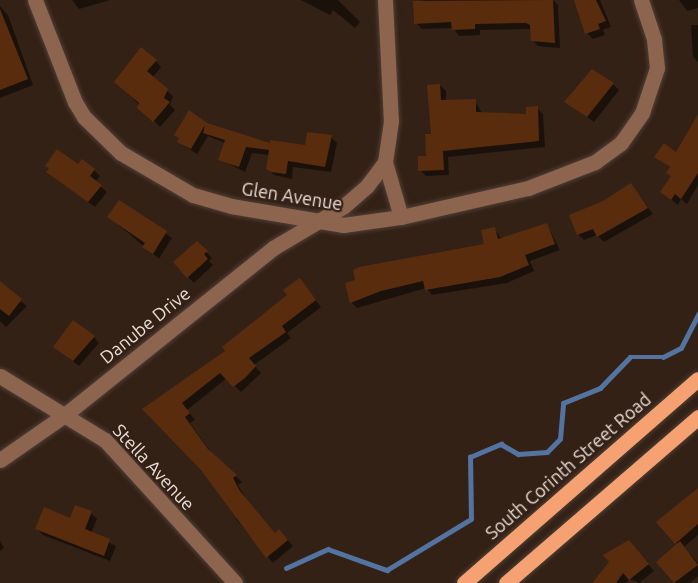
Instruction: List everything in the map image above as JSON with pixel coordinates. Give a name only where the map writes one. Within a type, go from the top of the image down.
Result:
[{"type":"main road","name":"South Corinth Street Road","points":[[464,583],[698,379]]},
{"type":"main road","points":[[506,583],[698,417]]},
{"type":"street","name":"Glen Avenue","points":[[35,0],[75,102],[84,117],[121,153],[194,195],[315,222],[343,225],[401,217],[510,193],[595,162],[621,143],[642,113],[657,68],[654,39],[641,0]]},
{"type":"street","points":[[386,0],[391,101],[385,162],[401,217]]},
{"type":"street","name":"Danube Drive","points":[[0,460],[66,414],[273,248],[344,206],[367,186],[385,162]]},
{"type":"street","name":"Stella Avenue","points":[[0,375],[105,440],[235,583]]},
{"type":"building","points":[[553,0],[555,43],[531,41],[530,25],[526,23],[475,24],[475,29],[452,30],[451,22],[414,24],[413,1]]},
{"type":"building","points":[[574,0],[596,0],[606,21],[598,24],[600,29],[585,34]]},
{"type":"building","points":[[0,9],[28,79],[0,90]]},
{"type":"building","points":[[141,47],[157,60],[147,71],[168,89],[164,98],[170,102],[153,122],[137,108],[139,103],[114,82]]},
{"type":"building","points":[[592,69],[614,83],[587,117],[564,102]]},
{"type":"building","points":[[440,84],[441,100],[476,99],[476,112],[526,114],[526,107],[538,106],[539,141],[443,151],[444,170],[418,171],[418,156],[426,156],[425,134],[431,134],[427,85]]},
{"type":"building","points":[[189,110],[207,123],[270,143],[270,140],[305,145],[307,132],[332,135],[325,167],[288,161],[286,174],[271,172],[266,169],[269,150],[246,147],[239,167],[218,160],[225,140],[203,133],[205,125],[191,149],[177,142],[179,138],[174,135]]},
{"type":"building","points":[[698,114],[698,173],[681,199],[675,194],[671,200],[660,192],[671,176],[666,173],[670,167],[654,157],[664,143],[676,152]]},
{"type":"building","points":[[57,149],[78,164],[82,159],[95,169],[90,176],[102,185],[88,202],[46,172],[49,168],[45,166]]},
{"type":"building","points":[[631,183],[648,208],[597,237],[593,229],[577,235],[569,215],[603,201]]},
{"type":"building","points":[[119,200],[167,231],[153,254],[142,247],[145,243],[107,217]]},
{"type":"building","points":[[547,223],[555,244],[525,255],[529,265],[500,277],[425,290],[423,281],[381,291],[350,303],[345,283],[355,280],[353,270],[359,267],[484,244],[481,230],[495,227],[498,239]]},
{"type":"building","points":[[197,241],[208,251],[204,254],[208,259],[187,278],[173,262]]},
{"type":"building","points":[[300,278],[316,300],[282,326],[286,332],[249,358],[256,366],[245,378],[233,387],[220,373],[182,403],[190,413],[185,417],[208,449],[237,475],[233,478],[240,491],[275,533],[279,529],[288,540],[266,558],[201,470],[142,409],[225,351],[222,347],[287,295],[283,290]]},
{"type":"building","points":[[0,281],[22,299],[9,316],[0,309]]},
{"type":"building","points":[[73,320],[95,336],[73,361],[53,347]]},
{"type":"building","points":[[698,488],[698,524],[675,544],[656,522]]},
{"type":"building","points":[[75,505],[92,511],[85,529],[110,539],[104,556],[35,529],[44,507],[70,518]]},
{"type":"building","points":[[629,540],[649,564],[629,580],[623,573],[616,583],[592,583],[609,562],[603,555]]},
{"type":"building","points":[[680,541],[698,565],[674,583],[656,562]]},
{"type":"waterway","points":[[286,568],[328,549],[387,570],[471,519],[470,457],[501,444],[518,454],[547,452],[560,439],[563,403],[600,388],[630,357],[663,357],[681,348],[698,314]]}]
